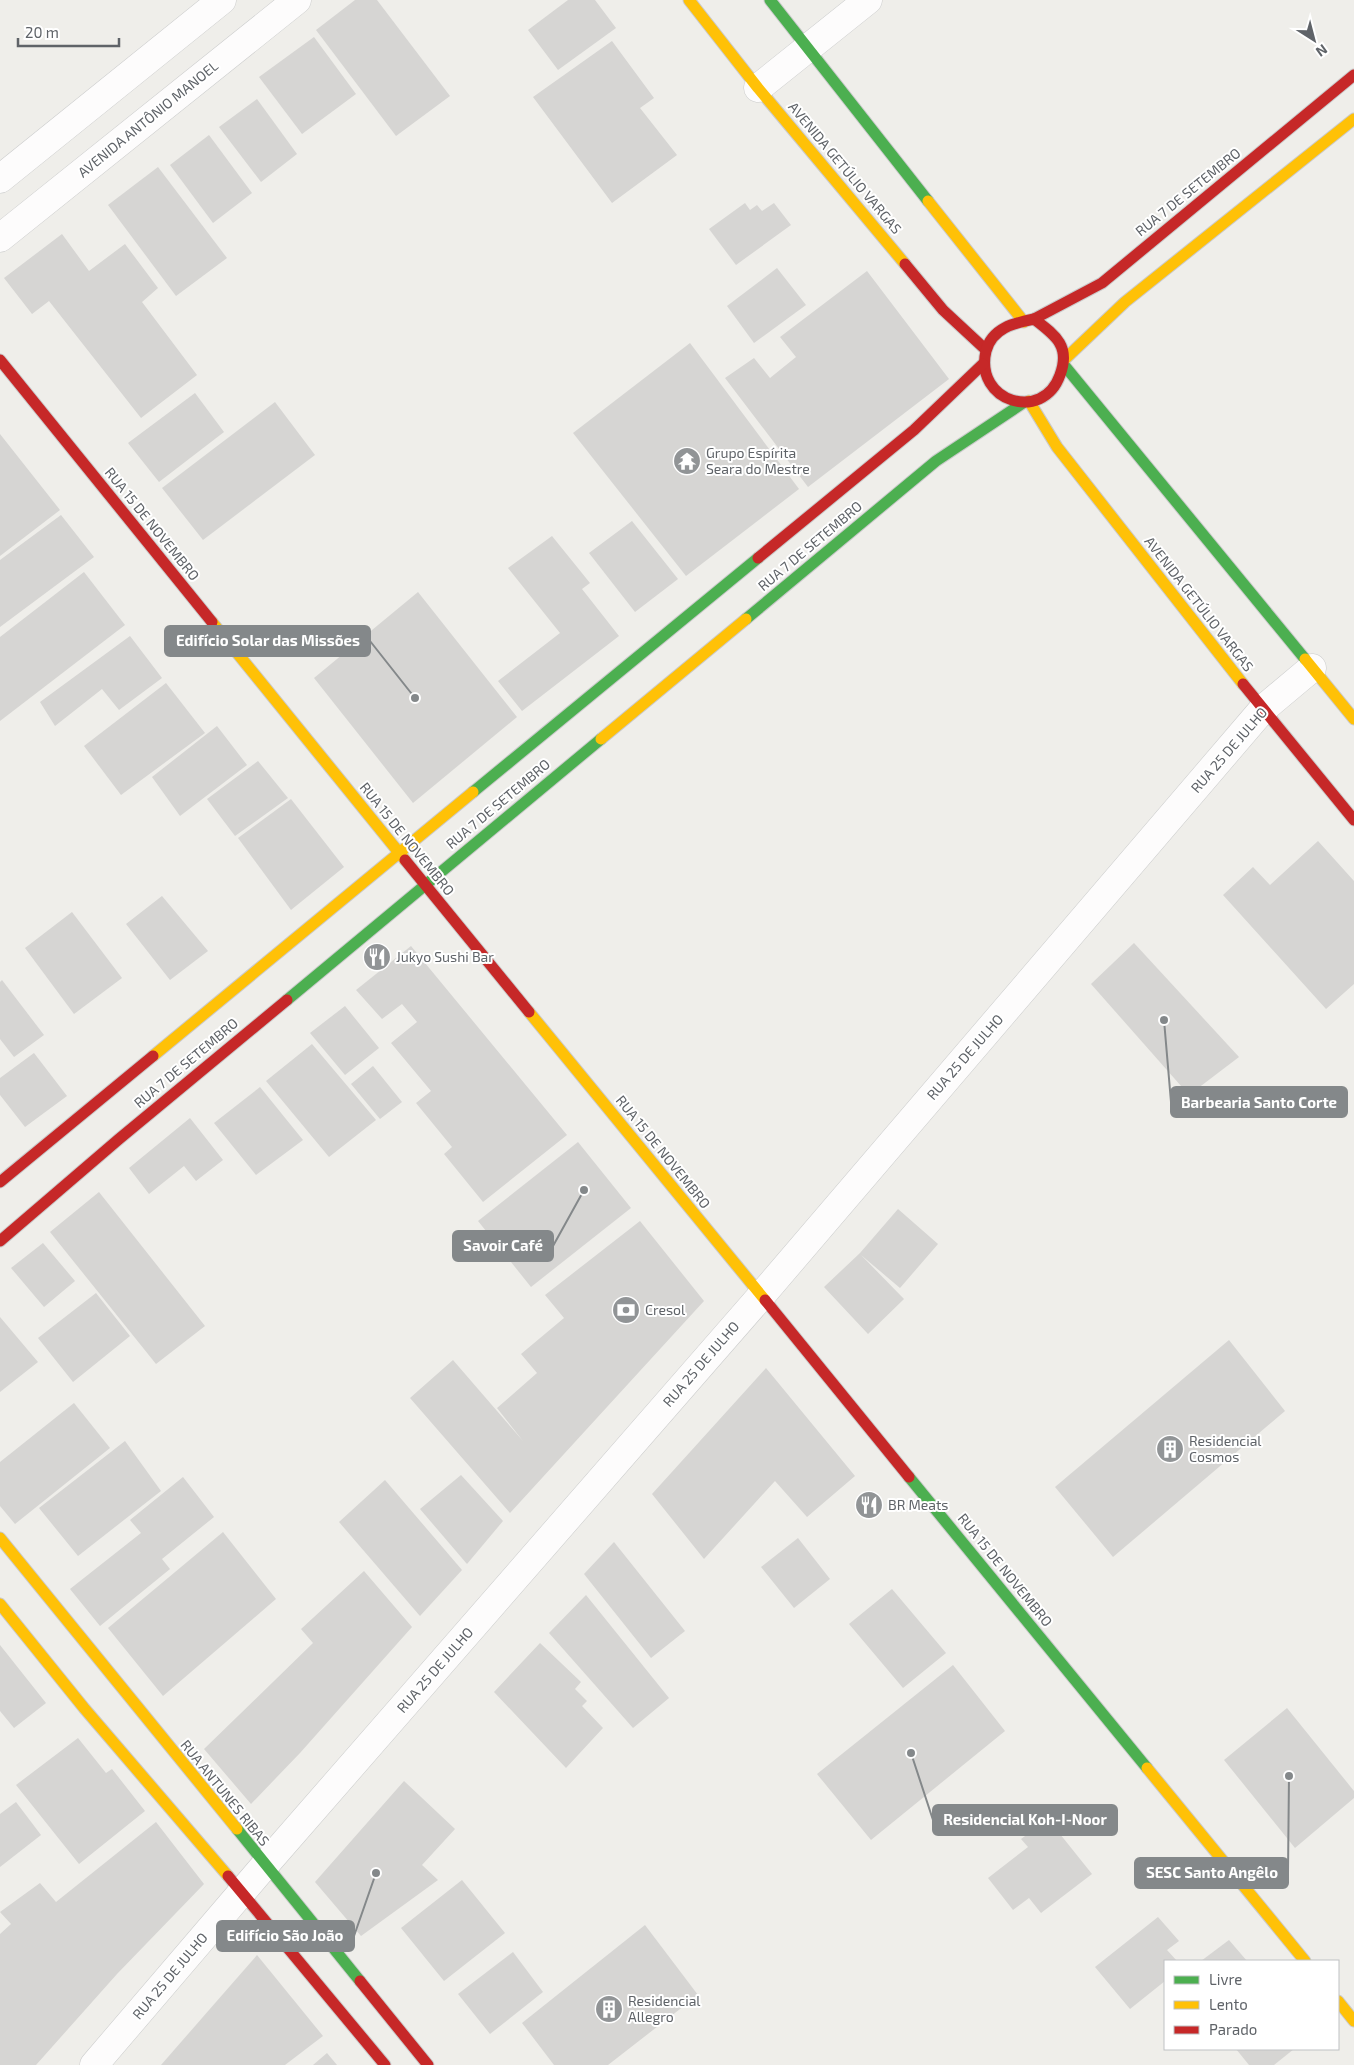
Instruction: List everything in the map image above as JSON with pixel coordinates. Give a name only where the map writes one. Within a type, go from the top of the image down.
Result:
[{"type":"street","points":[[0,179],[222,0]]},
{"type":"street","name":"AVENIDA ANTÔNIO MANOEL","points":[[0,238],[297,0]]},
{"type":"street","name":"AVENIDA GETÚLIO VARGAS","points":[[689,0],[758,88],[943,310],[985,349]]},
{"type":"street","points":[[770,0],[1029,320],[1056,337],[1063,349],[1065,362],[1354,719]]},
{"type":"street","points":[[758,88],[868,0]]},
{"type":"street","name":"RUA 7 DE SETEMBRO","points":[[1029,320],[1102,283],[1354,76]]},
{"type":"street","points":[[1029,320],[1009,324],[994,334],[985,349],[983,364],[987,379],[999,394],[1012,401],[1026,402],[1041,399],[1057,385],[1065,362],[1125,302],[1354,119]]},
{"type":"street","name":"RUA 15 DE NOVEMBRO","points":[[0,360],[399,853],[1304,1960]]},
{"type":"street","name":"RUA 7 DE SETEMBRO","points":[[0,1182],[93,1111],[399,853],[759,564],[914,430],[983,364]]},
{"type":"street","name":"AVENIDA GETÚLIO VARGAS","points":[[1026,402],[1056,447],[1263,709],[1354,820]]},
{"type":"street","name":"RUA 7 DE SETEMBRO","points":[[0,1240],[116,1136],[425,884],[776,588],[936,462],[1026,402]]},
{"type":"street","name":"RUA 25 DE JULHO","points":[[94,2065],[265,1865],[761,1296],[1263,709],[1312,668]]},
{"type":"street","name":"RUA ANTUNES RIBAS","points":[[0,1538],[114,1686],[265,1865],[428,2065]]},
{"type":"street","points":[[0,1604],[385,2065]]},
{"type":"street","points":[[1339,2002],[1354,2021]]},
{"type":"building","points":[[355,0],[377,0],[450,96],[396,136],[316,30]]},
{"type":"building","points":[[568,0],[595,0],[616,28],[558,70],[528,30]]},
{"type":"building","points":[[314,37],[356,94],[302,134],[259,77]]},
{"type":"building","points":[[612,41],[654,98],[640,108],[677,155],[612,203],[533,97]]},
{"type":"building","points":[[257,99],[297,154],[261,182],[219,127]]},
{"type":"building","points":[[209,135],[252,193],[213,223],[170,165]]},
{"type":"building","points":[[158,167],[227,258],[176,296],[108,205]]},
{"type":"building","points":[[745,203],[750,210],[757,205],[762,211],[774,203],[791,225],[736,265],[709,229]]},
{"type":"building","points":[[62,234],[89,271],[125,244],[158,288],[142,302],[197,375],[141,418],[49,301],[32,314],[4,278]]},
{"type":"building","points":[[777,268],[806,305],[754,343],[727,306]]},
{"type":"building","points":[[867,271],[949,379],[808,487],[725,378],[754,358],[770,378],[796,357],[780,337]]},
{"type":"building","name":"Grupo Espírita Seara do Mestre","points":[[690,343],[799,489],[686,576],[573,433]]},
{"type":"building","points":[[195,393],[224,432],[159,482],[128,443]]},
{"type":"building","points":[[275,402],[315,455],[203,540],[162,488]]},
{"type":"building","points":[[0,434],[60,510],[0,556]]},
{"type":"building","points":[[61,515],[94,557],[0,627],[0,560]]},
{"type":"building","points":[[632,521],[678,579],[635,612],[589,553]]},
{"type":"building","points":[[552,536],[590,583],[582,589],[619,636],[522,711],[498,681],[560,633],[508,568]]},
{"type":"building","points":[[84,572],[125,625],[0,721],[0,637]]},
{"type":"building","points":[[418,592],[517,717],[413,803],[314,678]]},
{"type":"building","points":[[130,636],[162,678],[119,710],[102,689],[55,726],[40,702]]},
{"type":"building","points":[[166,683],[205,733],[121,795],[84,746]]},
{"type":"building","points":[[217,726],[247,765],[180,816],[152,777]]},
{"type":"building","points":[[258,761],[288,798],[235,836],[207,799]]},
{"type":"building","points":[[291,799],[344,867],[291,910],[238,838]]},
{"type":"building","points":[[1318,841],[1354,881],[1354,984],[1326,1009],[1223,895],[1253,867],[1270,885]]},
{"type":"building","points":[[162,896],[208,951],[170,980],[126,924]]},
{"type":"building","points":[[72,912],[122,978],[74,1014],[25,948]]},
{"type":"building","points":[[1134,943],[1239,1057],[1189,1095],[1091,984]]},
{"type":"building","points":[[411,946],[567,1135],[483,1202],[444,1154],[452,1147],[416,1103],[431,1091],[391,1043],[417,1022],[402,1004],[382,1019],[356,990]]},
{"type":"building","points":[[2,980],[44,1035],[14,1057],[0,1039],[0,982]]},
{"type":"building","points":[[345,1006],[379,1048],[345,1075],[310,1033]]},
{"type":"building","points":[[312,1044],[376,1120],[329,1157],[266,1081]]},
{"type":"building","points":[[34,1053],[67,1096],[25,1127],[0,1095],[0,1078]]},
{"type":"building","points":[[373,1066],[402,1102],[380,1119],[351,1084]]},
{"type":"building","points":[[260,1087],[303,1140],[256,1175],[214,1123]]},
{"type":"building","points":[[190,1118],[223,1160],[196,1181],[184,1166],[149,1194],[129,1168]]},
{"type":"building","points":[[578,1142],[631,1208],[531,1287],[478,1221]]},
{"type":"building","points":[[99,1192],[205,1326],[156,1364],[50,1232]]},
{"type":"building","points":[[898,1209],[938,1244],[900,1288],[861,1255],[904,1299],[868,1334],[824,1287],[860,1253]]},
{"type":"building","points":[[640,1221],[704,1301],[510,1513],[410,1398],[453,1360],[523,1441],[497,1408],[537,1373],[521,1354],[564,1318],[545,1295]]},
{"type":"building","points":[[43,1243],[75,1281],[44,1307],[11,1268]]},
{"type":"building","points":[[96,1293],[130,1336],[73,1382],[38,1338]]},
{"type":"building","points":[[0,1317],[38,1362],[0,1392]]},
{"type":"building","name":"Residencial Cosmos","points":[[1229,1340],[1285,1411],[1113,1557],[1055,1487]]},
{"type":"building","points":[[766,1368],[855,1476],[807,1517],[775,1481],[704,1559],[652,1494]]},
{"type":"building","points":[[74,1403],[110,1448],[15,1524],[0,1506],[0,1462]]},
{"type":"building","points":[[125,1441],[161,1491],[78,1556],[39,1508]]},
{"type":"building","points":[[461,1475],[503,1521],[467,1564],[420,1509]]},
{"type":"building","points":[[183,1477],[214,1517],[162,1559],[170,1569],[100,1626],[70,1589],[141,1533],[130,1520]]},
{"type":"building","points":[[385,1480],[462,1570],[420,1616],[339,1522]]},
{"type":"building","points":[[223,1532],[276,1599],[163,1696],[108,1628]]},
{"type":"building","points":[[798,1538],[830,1579],[794,1608],[761,1567]]},
{"type":"building","points":[[614,1542],[685,1631],[651,1658],[584,1574]]},
{"type":"building","points":[[364,1571],[412,1627],[300,1753],[251,1804],[204,1749],[313,1643],[301,1629]]},
{"type":"building","points":[[892,1589],[946,1653],[903,1688],[849,1624]]},
{"type":"building","points":[[586,1595],[669,1698],[633,1728],[549,1633]]},
{"type":"building","points":[[540,1643],[581,1682],[575,1689],[587,1701],[582,1706],[603,1728],[566,1768],[494,1692]]},
{"type":"building","points":[[0,1645],[46,1703],[14,1728],[0,1711]]},
{"type":"building","points":[[953,1665],[1005,1731],[871,1840],[817,1774]]},
{"type":"building","points":[[1287,1708],[1354,1791],[1354,1798],[1295,1848],[1224,1760]]},
{"type":"building","points":[[78,1738],[106,1773],[112,1769],[145,1811],[79,1864],[16,1785]]},
{"type":"building","points":[[404,1781],[455,1829],[422,1865],[438,1880],[361,1936],[315,1882]]},
{"type":"building","points":[[16,1802],[41,1835],[0,1867],[0,1814]]},
{"type":"building","points":[[1048,1819],[1092,1874],[1041,1913],[1029,1898],[1013,1910],[988,1878],[1028,1847],[1021,1839]]},
{"type":"building","points":[[156,1822],[204,1884],[117,1974],[36,2065],[0,2065],[0,1934],[11,1924],[0,1912],[40,1883],[56,1902]]},
{"type":"building","points":[[462,1880],[505,1933],[444,1981],[401,1928]]},
{"type":"building","points":[[1158,1917],[1179,1941],[1167,1950],[1176,1960],[1164,1960],[1164,1982],[1130,2009],[1095,1967]]},
{"type":"building","name":"Residencial Allegro","points":[[645,1925],[698,1995],[608,2065],[554,2065],[522,2023]]},
{"type":"building","points":[[1229,1940],[1246,1960],[1202,1960]]},
{"type":"building","points":[[513,1952],[543,1992],[490,2034],[458,1994]]},
{"type":"building","points":[[257,1955],[323,2036],[285,2065],[161,2065]]},
{"type":"building","points":[[1237,2050],[1293,2050],[1274,2065],[1249,2065]]},
{"type":"building","points":[[327,2053],[337,2065],[313,2065]]},
{"type":"traffic: fast","points":[[770,0],[928,201]]},
{"type":"traffic: fast","points":[[1064,365],[1305,659]]},
{"type":"traffic: fast","points":[[746,619],[936,461],[1023,403]]},
{"type":"traffic: fast","points":[[473,792],[758,558]]},
{"type":"traffic: fast","points":[[287,1000],[601,739]]},
{"type":"traffic: fast","points":[[909,1477],[1147,1768]]},
{"type":"traffic: fast","points":[[237,1829],[360,1981]]},
{"type":"traffic: slow","points":[[689,0],[758,88],[905,264]]},
{"type":"traffic: slow","points":[[1065,359],[1125,302],[1354,119]]},
{"type":"traffic: slow","points":[[928,201],[1024,322]]},
{"type":"traffic: slow","points":[[1029,401],[1057,447],[1243,684]]},
{"type":"traffic: slow","points":[[601,739],[746,619]]},
{"type":"traffic: slow","points":[[212,622],[405,860]]},
{"type":"traffic: slow","points":[[1305,659],[1354,719]]},
{"type":"traffic: slow","points":[[153,1056],[473,792]]},
{"type":"traffic: slow","points":[[529,1012],[765,1300]]},
{"type":"traffic: slow","points":[[0,1538],[237,1829]]},
{"type":"traffic: slow","points":[[0,1604],[84,1708],[228,1876]]},
{"type":"traffic: slow","points":[[1147,1768],[1304,1960]]},
{"type":"traffic: slow","points":[[1339,2002],[1354,2021]]},
{"type":"traffic: jam","points":[[1034,319],[1102,283],[1354,75]]},
{"type":"traffic: jam","points":[[905,264],[943,310],[985,349]]},
{"type":"traffic: jam","points":[[1034,319],[1059,342],[1064,356],[1063,365],[1060,375],[1051,390],[1040,399],[1026,402],[1012,400],[1000,394],[990,383],[985,369],[986,351],[993,337],[999,332],[1019,322],[1034,319]]},
{"type":"traffic: jam","points":[[0,360],[212,622]]},
{"type":"traffic: jam","points":[[758,558],[914,430],[983,364]]},
{"type":"traffic: jam","points":[[1243,684],[1354,820]]},
{"type":"traffic: jam","points":[[405,860],[529,1012]]},
{"type":"traffic: jam","points":[[0,1241],[119,1139],[287,1000]]},
{"type":"traffic: jam","points":[[0,1182],[153,1056]]},
{"type":"traffic: jam","points":[[765,1300],[909,1477]]},
{"type":"traffic: jam","points":[[228,1876],[385,2065]]},
{"type":"traffic: jam","points":[[360,1981],[428,2065]]},
{"type":"place","name":"Grupo Espírita Seara do Mestre","points":[[687,461]]},
{"type":"place","name":"Edifício Solar das Missões","points":[[415,698]]},
{"type":"place","name":"Jukyo Sushi Bar","points":[[377,957]]},
{"type":"place","name":"Barbearia Santo Corte","points":[[1164,1020]]},
{"type":"place","name":"Savoir Café","points":[[584,1190]]},
{"type":"place","name":"Cresol","points":[[626,1310]]},
{"type":"place","name":"Residencial Cosmos","points":[[1170,1449]]},
{"type":"place","name":"BR Meats","points":[[869,1505]]},
{"type":"place","name":"Residencial Koh-I-Noor","points":[[911,1753]]},
{"type":"place","name":"SESC Santo Angêlo","points":[[1289,1776]]},
{"type":"place","name":"Edifício São João","points":[[376,1873]]},
{"type":"place","name":"Residencial Allegro","points":[[609,2009]]}]
